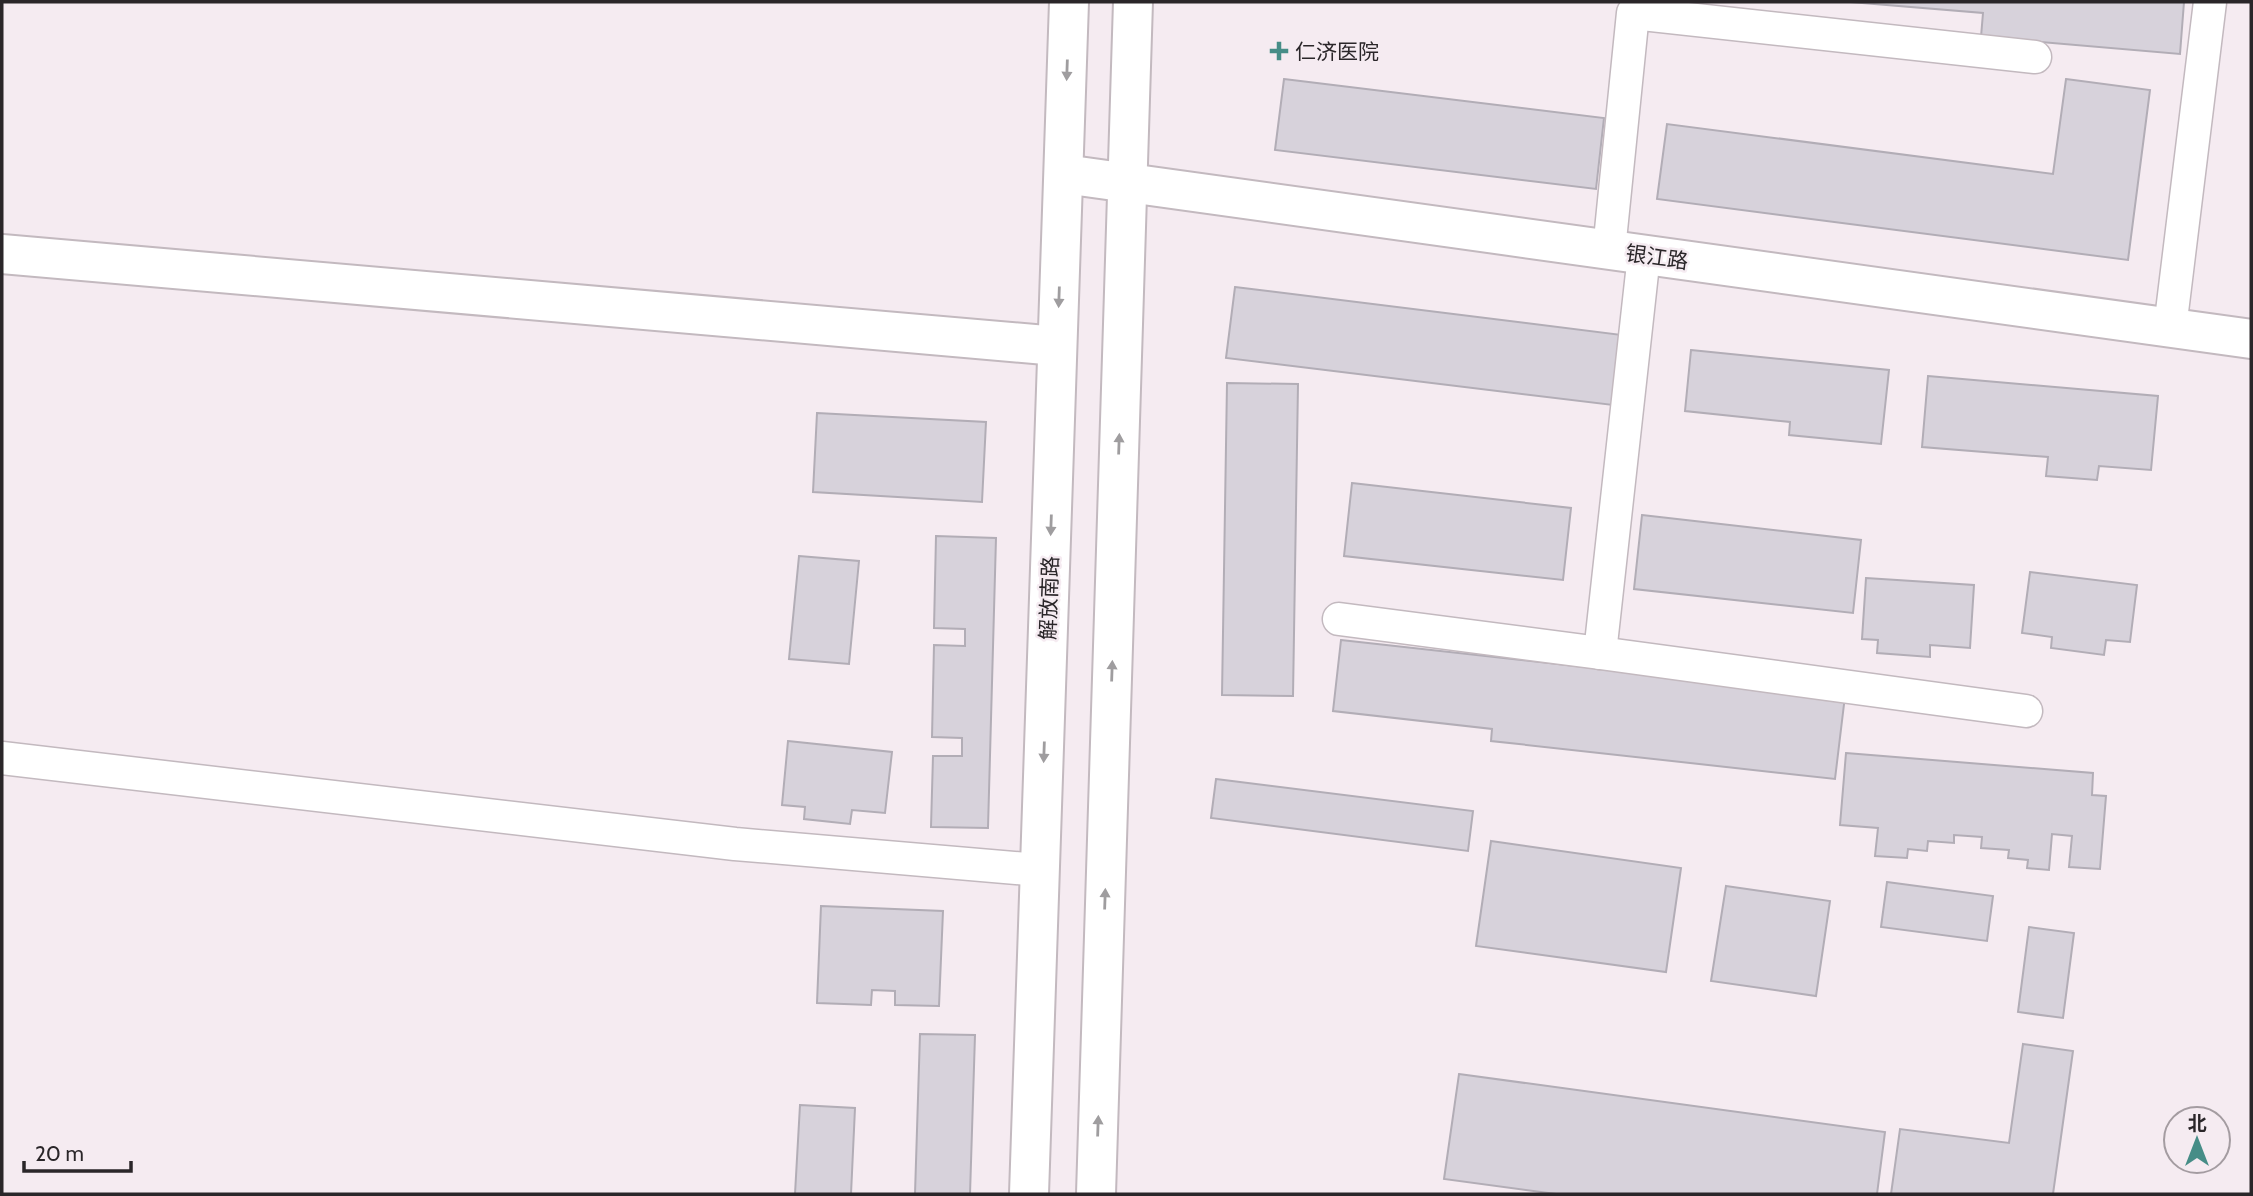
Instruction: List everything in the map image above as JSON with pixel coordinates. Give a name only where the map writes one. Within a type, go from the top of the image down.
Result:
[{"type":"main road","name":"解放南路","points":[[1029,1194],[1069,2]]},
{"type":"main road","points":[[1096,1194],[1133,2]]},
{"type":"main road","name":"银江路","points":[[1064,174],[2251,339]]},
{"type":"main road","points":[[2,254],[1057,346]]},
{"type":"street","points":[[2170,328],[2210,2]]},
{"type":"street","points":[[1600,653],[1626,252],[1633,13],[2035,57]]},
{"type":"street","points":[[1339,620],[2026,711]]},
{"type":"street","points":[[2,758],[735,844],[1040,870]]},
{"type":"building","points":[[1850,2],[2184,2],[2180,54],[1981,37],[1983,13]]},
{"type":"building","points":[[1284,79],[1604,118],[1596,189],[1275,150]]},
{"type":"building","points":[[2066,79],[2150,90],[2128,260],[1657,199],[1667,124],[2053,174]]},
{"type":"building","points":[[1235,287],[1630,336],[1621,406],[1226,358]]},
{"type":"building","points":[[1691,350],[1889,370],[1881,444],[1789,435],[1790,422],[1685,411]]},
{"type":"building","points":[[1928,376],[2158,396],[2151,470],[2099,466],[2097,480],[2046,476],[2048,457],[1922,447]]},
{"type":"building","points":[[1227,383],[1298,384],[1293,696],[1222,695]]},
{"type":"building","points":[[817,413],[986,422],[982,502],[813,492]]},
{"type":"building","points":[[1352,483],[1571,508],[1563,580],[1344,556]]},
{"type":"building","points":[[1642,515],[1861,540],[1853,613],[1634,589]]},
{"type":"building","points":[[936,536],[996,538],[988,828],[931,827],[933,756],[962,756],[962,738],[932,737],[934,645],[965,646],[965,629],[934,628]]},
{"type":"building","points":[[799,556],[859,561],[849,664],[789,659]]},
{"type":"building","points":[[2030,572],[2137,585],[2130,642],[2106,640],[2104,655],[2051,648],[2052,637],[2022,633]]},
{"type":"building","points":[[1866,578],[1974,585],[1970,648],[1930,645],[1930,657],[1877,653],[1878,640],[1862,639]]},
{"type":"building","points":[[1341,640],[1845,696],[1835,779],[1491,741],[1492,729],[1333,711]]},
{"type":"building","points":[[788,741],[892,752],[885,813],[852,810],[850,824],[804,819],[805,807],[782,805]]},
{"type":"building","points":[[1846,753],[2093,773],[2092,795],[2106,796],[2100,869],[2069,867],[2072,836],[2052,834],[2049,870],[2027,868],[2028,860],[2008,858],[2009,850],[1981,848],[1982,837],[1954,835],[1954,843],[1928,841],[1927,851],[1908,849],[1907,858],[1875,856],[1878,828],[1840,825]]},
{"type":"building","points":[[1216,779],[1473,811],[1468,851],[1211,818]]},
{"type":"building","points":[[1491,841],[1681,868],[1666,972],[1476,946]]},
{"type":"building","points":[[1887,882],[1993,896],[1987,941],[1881,927]]},
{"type":"building","points":[[1726,886],[1830,901],[1816,996],[1711,981]]},
{"type":"building","points":[[821,906],[943,911],[939,1006],[895,1005],[895,991],[872,990],[871,1005],[817,1003]]},
{"type":"building","points":[[2029,927],[2074,933],[2063,1018],[2018,1012]]},
{"type":"building","points":[[920,1034],[975,1035],[970,1194],[915,1194]]},
{"type":"building","points":[[2023,1044],[2073,1051],[2053,1194],[1891,1194],[1900,1129],[2009,1143]]},
{"type":"building","points":[[1459,1074],[1885,1132],[1877,1194],[1556,1194],[1444,1179]]},
{"type":"building","points":[[800,1105],[855,1108],[851,1194],[795,1194]]},
{"type":"place","name":"仁济医院","points":[[1279,51]]}]
